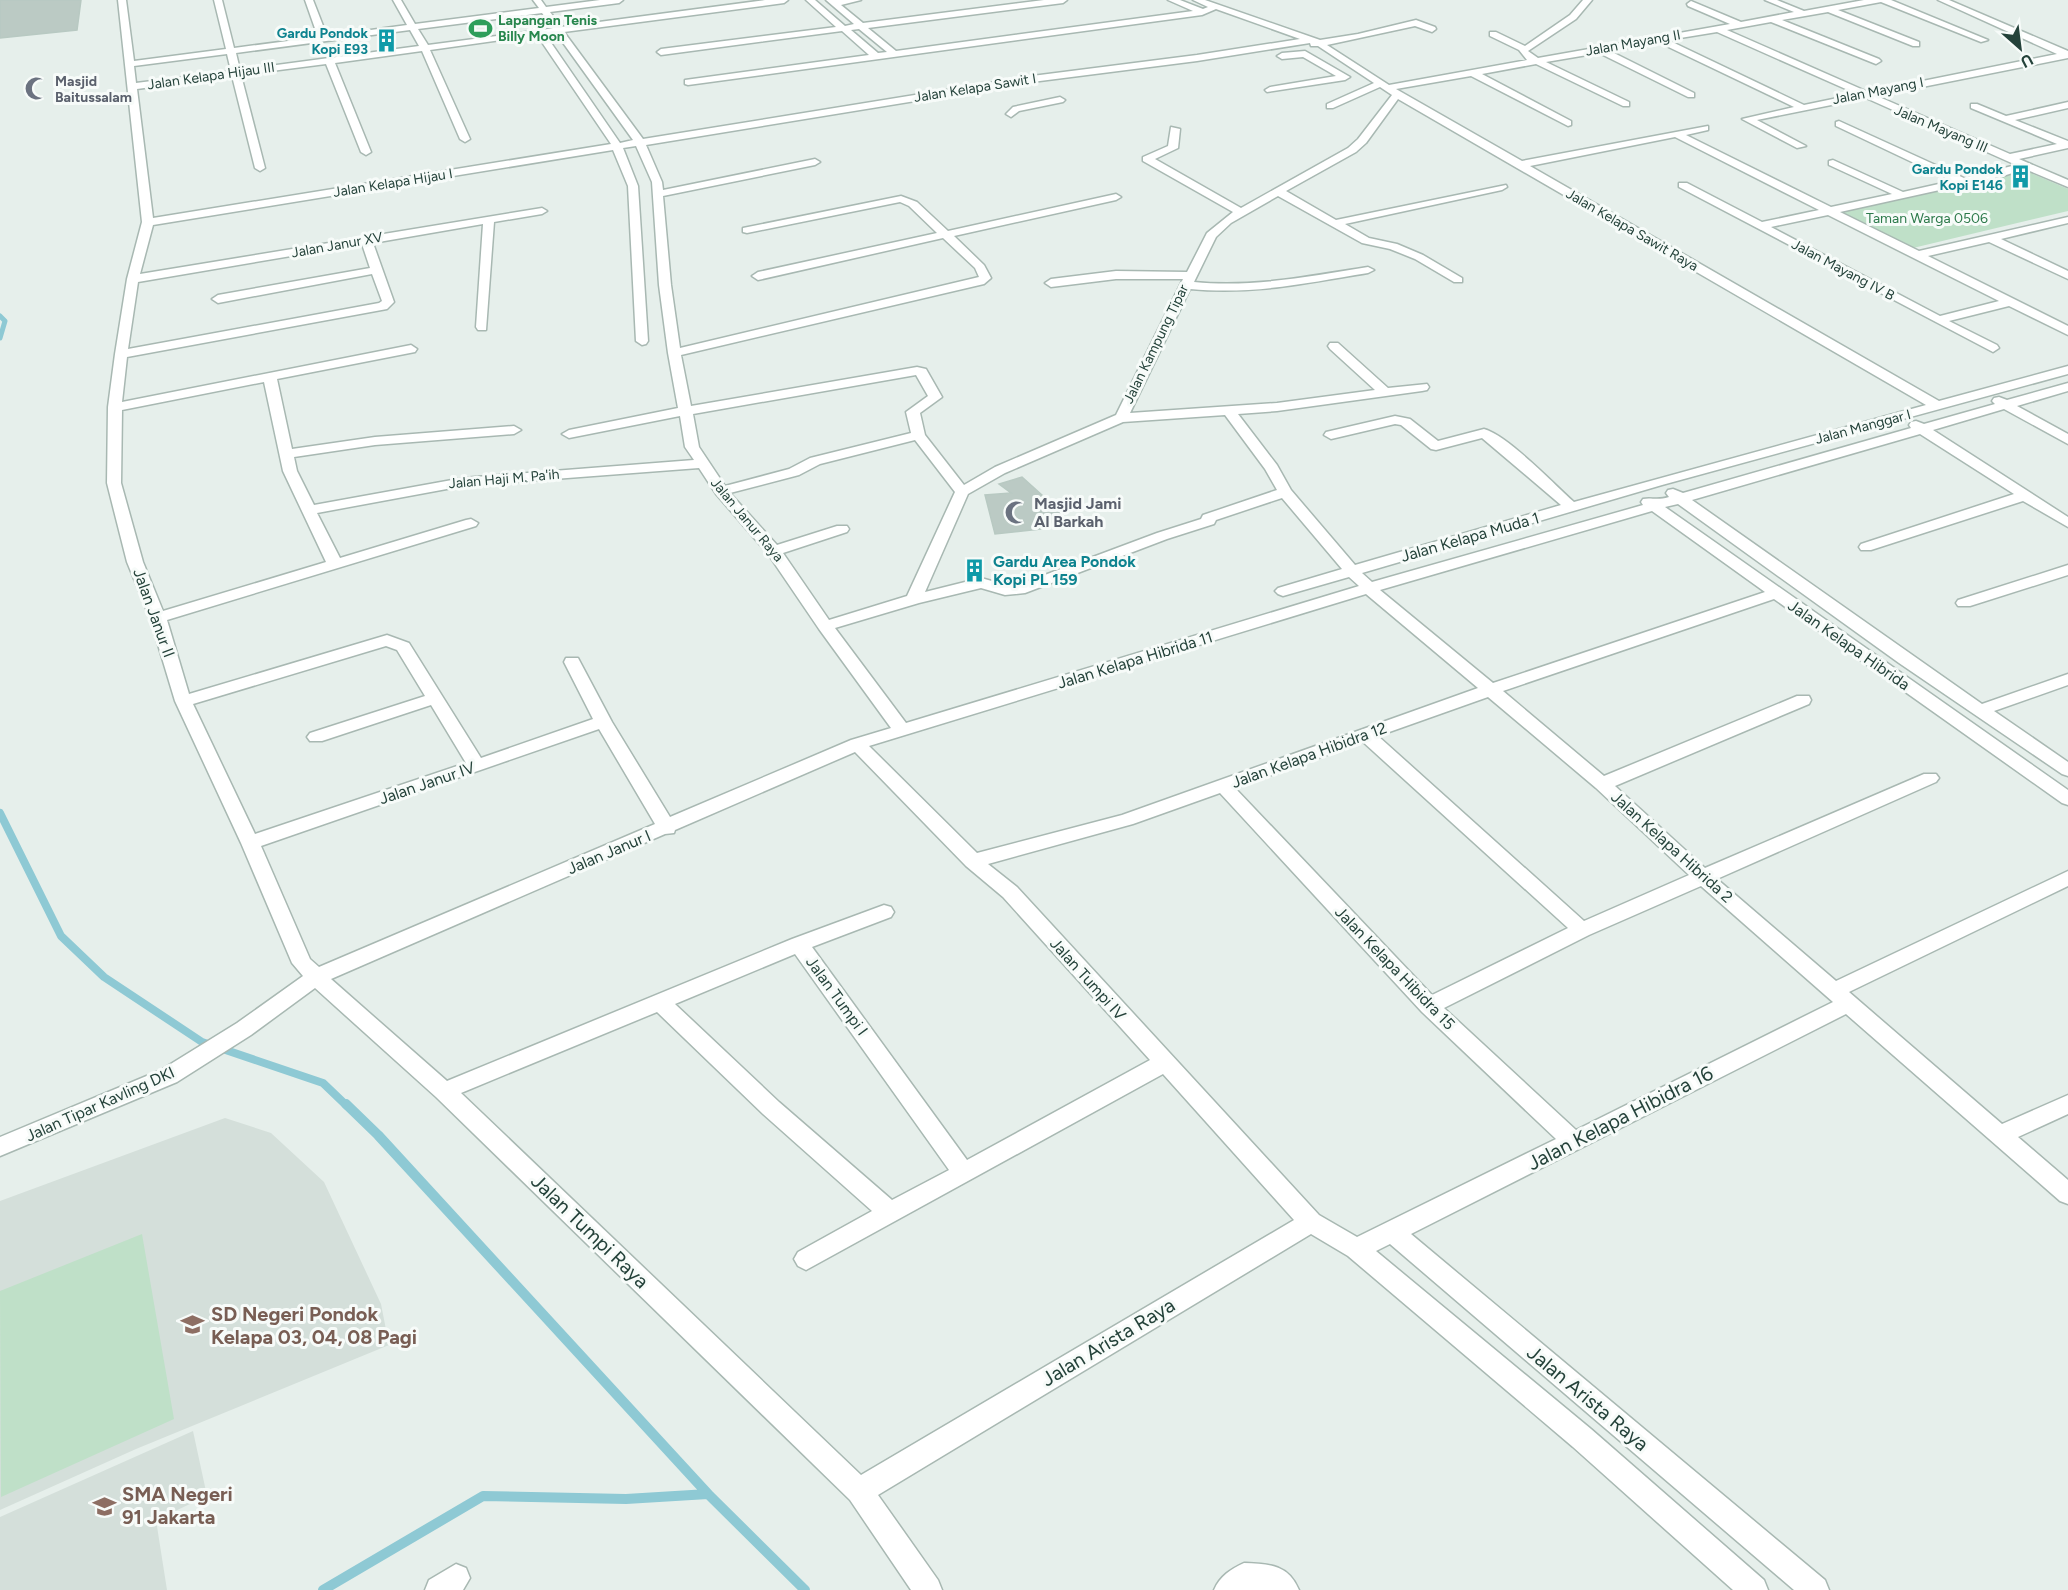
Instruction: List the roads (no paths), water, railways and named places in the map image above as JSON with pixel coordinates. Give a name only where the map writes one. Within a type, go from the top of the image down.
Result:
[{"type":"street","points":[[122,0],[148,222]]},
{"type":"street","points":[[218,0],[260,168]]},
{"type":"street","points":[[309,0],[323,38]]},
{"type":"street","points":[[397,0],[425,48],[465,139]]},
{"type":"street","points":[[518,0],[617,146],[633,186],[642,341]]},
{"type":"street","name":"Jalan Janur Raya","points":[[537,0],[639,141],[660,194],[665,285],[674,353],[692,447],[720,491],[774,551],[825,626],[901,729]]},
{"type":"street","points":[[130,64],[620,0]]},
{"type":"street","name":"Jalan Kelapa Hijau III","points":[[131,87],[784,0]]},
{"type":"street","points":[[810,0],[875,56]]},
{"type":"street","points":[[832,2],[857,0]]},
{"type":"street","points":[[661,52],[1063,0]]},
{"type":"street","name":"Jalan Kelapa Sawit Raya","points":[[1172,0],[1298,43],[1317,45]]},
{"type":"street","name":"Jalan Kelapa Sawit Raya","points":[[1197,0],[1317,45],[1388,89],[1938,406]]},
{"type":"street","points":[[688,82],[1203,12],[1229,0]]},
{"type":"street","points":[[1525,49],[1573,17],[1588,0]]},
{"type":"street","points":[[1769,0],[1803,14]]},
{"type":"street","name":"Jalan Mayang II","points":[[1330,106],[1388,89],[1599,49],[1803,14],[1860,1],[1878,0]]},
{"type":"street","points":[[1884,0],[1984,39]]},
{"type":"street","points":[[1942,0],[2068,54]]},
{"type":"street","points":[[1963,0],[2068,46]]},
{"type":"street","points":[[832,2],[893,53]]},
{"type":"street","points":[[1691,4],[1738,24]]},
{"type":"street","points":[[1829,9],[1916,44]]},
{"type":"street","points":[[1772,19],[1876,61]]},
{"type":"street","points":[[1317,45],[1416,23],[1432,29]]},
{"type":"street","name":"Jalan Mayang III","points":[[1716,28],[2068,184]]},
{"type":"street","points":[[1493,34],[1525,49]]},
{"type":"street","points":[[1658,39],[1800,106]]},
{"type":"street","name":"Jalan Kelapa Sawit I","points":[[639,141],[1032,79],[1298,43]]},
{"type":"street","points":[[1525,49],[1523,52],[1537,61],[1626,105]]},
{"type":"street","points":[[1599,49],[1691,94]]},
{"type":"street","points":[[1275,57],[1305,54],[1345,77]]},
{"type":"street","name":"Jalan Mayang I","points":[[1801,146],[1747,119],[1800,106],[2068,54]]},
{"type":"street","points":[[1197,58],[1214,66]]},
{"type":"street","points":[[329,60],[366,152]]},
{"type":"street","points":[[1270,90],[1364,73]]},
{"type":"street","points":[[1473,73],[1568,123]]},
{"type":"street","points":[[1032,79],[1041,86]]},
{"type":"street","name":"Jalan Kampung Tipar","points":[[962,492],[1000,470],[1121,418],[1211,235],[1227,220],[1352,150],[1362,141],[1388,89]]},
{"type":"street","points":[[1011,114],[1016,110],[1062,103],[1050,93]]},
{"type":"street","points":[[2005,119],[2068,105]]},
{"type":"street","points":[[1974,106],[2068,145]]},
{"type":"street","points":[[1839,124],[1963,182]]},
{"type":"street","points":[[1519,165],[1704,128]]},
{"type":"street","points":[[1175,129],[1173,148],[1147,159],[1241,212]]},
{"type":"street","points":[[1677,134],[2068,331]]},
{"type":"street","name":"Jalan Kelapa Hijau I","points":[[148,222],[639,141]]},
{"type":"street","points":[[2008,158],[2068,145]]},
{"type":"street","points":[[660,194],[815,162]]},
{"type":"street","points":[[1833,163],[1902,195]]},
{"type":"street","points":[[1761,226],[1963,182],[2026,165]]},
{"type":"street","name":"Jalan Mayang IV B","points":[[1683,185],[1993,348]]},
{"type":"street","points":[[1336,223],[1502,187]]},
{"type":"street","points":[[1278,191],[1366,241],[1394,246],[1419,257],[1458,280]]},
{"type":"street","points":[[758,276],[1116,197]]},
{"type":"street","points":[[674,353],[980,282],[985,278],[980,267],[945,234],[913,204],[901,199],[747,230]]},
{"type":"street","name":"Jalan Janur XV","points":[[133,279],[542,211]]},
{"type":"street","points":[[482,327],[489,220]]},
{"type":"street","points":[[1918,255],[2068,220]]},
{"type":"street","name":"Jalan Janur II","points":[[148,222],[133,279],[121,354],[115,406],[114,483],[135,562],[158,618],[183,701],[250,843],[302,963],[316,977]]},
{"type":"street","points":[[2056,224],[2068,229]]},
{"type":"street","points":[[1990,238],[2068,275]]},
{"type":"street","points":[[121,354],[383,306],[388,302],[366,240]]},
{"type":"street","points":[[218,299],[376,270]]},
{"type":"street","points":[[1051,283],[1116,275],[1187,281],[1226,289],[1254,288],[1368,270]]},
{"type":"street","points":[[1938,320],[2010,302]]},
{"type":"street","points":[[1334,346],[1385,392]]},
{"type":"street","points":[[115,406],[411,349]]},
{"type":"street","name":"Jalan Manggar I","points":[[1657,482],[2068,370]]},
{"type":"street","points":[[569,434],[685,411],[921,372],[936,398],[913,411],[918,435],[962,492],[914,599]]},
{"type":"street","points":[[270,376],[295,484],[335,564]]},
{"type":"street","points":[[1121,418],[1277,407],[1422,387]]},
{"type":"street","name":"Jalan Manggar I","points":[[1680,498],[2068,387]]},
{"type":"street","points":[[1986,394],[2068,440]]},
{"type":"street","name":"Jalan Kelapa Hibrida 2","points":[[1229,411],[1272,468],[1285,492],[1369,588],[1602,784],[1703,877],[2068,1194]]},
{"type":"street","points":[[1902,416],[2068,523]]},
{"type":"street","points":[[1330,435],[1395,420],[1405,422],[1436,446],[1442,446],[1473,434],[1484,433],[1498,442],[1573,508]]},
{"type":"street","points":[[286,453],[375,441],[514,430]]},
{"type":"street","points":[[720,491],[794,472],[815,461],[918,435]]},
{"type":"street","name":"Jalan Haji M. Pa'ih","points":[[308,510],[463,482],[702,464]]},
{"type":"street","name":"Jalan Kelapa Muda 1","points":[[1283,591],[1657,482]]},
{"type":"street","name":"Jalan Kelapa Hibrida","points":[[1657,482],[2068,770]]},
{"type":"street","name":"Jalan Kelapa Hibrida","points":[[1631,490],[2068,799]]},
{"type":"street","points":[[825,626],[914,599],[981,583],[1005,590],[1020,590],[1162,536],[1209,521],[1208,518],[1234,508],[1285,492]]},
{"type":"street","points":[[1866,547],[2023,496]]},
{"type":"street","name":"Jalan Kelapa Muda 1","points":[[1369,588],[1680,498]]},
{"type":"street","points":[[158,618],[471,523]]},
{"type":"street","points":[[774,551],[842,529]]},
{"type":"street","points":[[1964,603],[2068,570]]},
{"type":"street","name":"Jalan Kelapa Hibrida 11","points":[[901,729],[1369,588]]},
{"type":"street","name":"Jalan Kelapa Hibidra 12","points":[[973,861],[1127,820],[1490,690],[1776,593]]},
{"type":"street","points":[[183,701],[387,640],[403,647],[477,766]]},
{"type":"street","points":[[572,662],[603,722],[667,828]]},
{"type":"street","points":[[1981,710],[2068,679]]},
{"type":"street","points":[[316,737],[436,698]]},
{"type":"street","points":[[1602,784],[1803,700]]},
{"type":"street","name":"Jalan Janur IV","points":[[250,843],[603,722]]},
{"type":"street","name":"Jalan Janur I","points":[[316,977],[667,828],[857,744],[901,729]]},
{"type":"street","points":[[1365,734],[1582,930]]},
{"type":"street","name":"Jalan Tumpi IV","points":[[857,744],[973,861],[1010,892],[1164,1064],[1311,1222]]},
{"type":"street","points":[[1430,1006],[1582,930],[1930,778]]},
{"type":"street","name":"Jalan Kelapa Hibidra 15","points":[[1224,787],[1430,1006],[1574,1142]]},
{"type":"street","name":"Jalan Kelapa Hibidra 16","points":[[1392,1232],[1574,1142],[1842,996],[2068,878]]},
{"type":"street","points":[[799,944],[884,912]]},
{"type":"street","name":"Jalan Tumpi I","points":[[444,1091],[799,944],[963,1172]]},
{"type":"street","name":"Jalan Tipar Kavling DKI","points":[[0,1147],[169,1076],[244,1029],[316,977]]},
{"type":"street","name":"Jalan Tumpi Raya","points":[[316,977],[444,1091],[859,1491],[928,1590]]},
{"type":"street","points":[[659,1001],[771,1108],[890,1213]]},
{"type":"street","points":[[806,1259],[1164,1064]]},
{"type":"street","points":[[2000,1135],[2068,1104]]},
{"type":"street","name":"Jalan Arista Raya","points":[[859,1491],[1311,1222],[1356,1249],[1582,1438],[1754,1590]]},
{"type":"street","points":[[1356,1249],[1392,1232]]},
{"type":"street","name":"Jalan Arista Raya","points":[[1392,1232],[1815,1590]]},
{"type":"street","points":[[1228,1590],[1244,1577],[1274,1578],[1285,1590]]},
{"type":"waterway","points":[[0,316],[5,321],[0,338]]},
{"type":"waterway","points":[[0,813],[61,936],[104,977],[202,1042],[323,1083],[347,1106]]},
{"type":"waterway","points":[[346,1104],[378,1135],[708,1494]]},
{"type":"waterway","points":[[323,1590],[483,1496],[626,1499],[708,1494]]},
{"type":"waterway","points":[[708,1494],[805,1590]]},
{"type":"place","name":"Lapangan Tenis Billy Moon","points":[[480,28]]},
{"type":"place","name":"Gardu Pondok Kopi E93","points":[[386,41]]},
{"type":"place","name":"Masjid Baitussalam","points":[[37,89]]},
{"type":"place","name":"Gardu Pondok Kopi E146","points":[[2021,177]]},
{"type":"place","name":"Masjid Jami Al Barkah","points":[[1016,512]]},
{"type":"place","name":"Gardu Area Pondok Kopi PL 159","points":[[975,570]]},
{"type":"place","name":"SD Negeri Pondok Kelapa 03, 04, 08 Pagi","points":[[193,1325]]},
{"type":"place","name":"SMA Negeri 91 Jakarta","points":[[104,1506]]},
{"type":"park label","name":"Taman Warga 0506","points":[[1927,218]]}]
